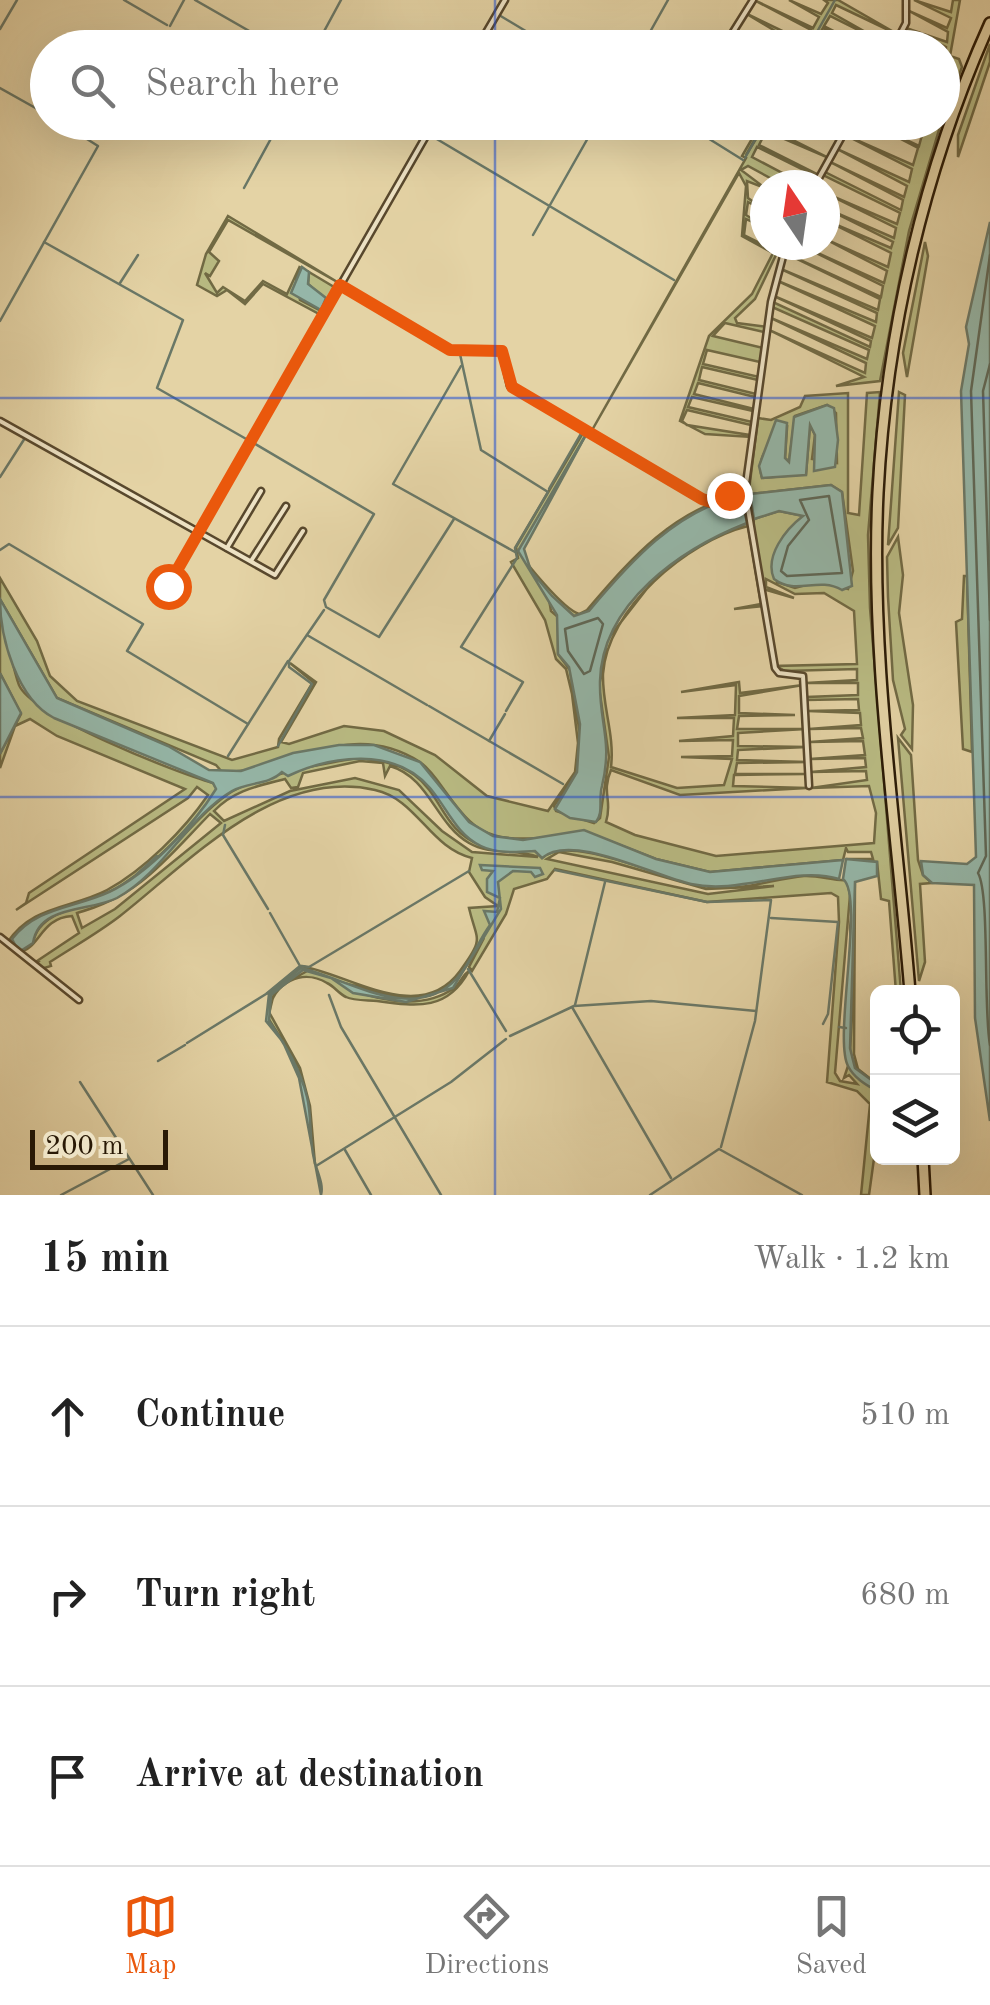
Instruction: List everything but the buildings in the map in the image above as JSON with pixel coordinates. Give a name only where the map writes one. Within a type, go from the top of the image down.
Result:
[{"type":"highway","points":[[960,95],[990,23]]},
{"type":"highway","points":[[909,985],[880,644],[878,490],[888,397],[912,254],[945,140]]},
{"type":"highway","points":[[923,1165],[924,1195]]},
{"type":"street","points":[[487,30],[504,0]]},
{"type":"street","points":[[734,30],[752,0]]},
{"type":"street","points":[[902,30],[906,21],[906,0]]},
{"type":"street","points":[[168,586],[424,140]]},
{"type":"street","points":[[823,170],[840,140]]},
{"type":"street","points":[[782,260],[771,302],[744,491],[775,668],[779,673],[804,676],[809,786]]},
{"type":"street","points":[[340,285],[450,350],[502,351],[510,386],[702,499],[711,502],[744,491]]},
{"type":"street","points":[[0,421],[196,534],[276,575],[303,531]]},
{"type":"street","points":[[227,548],[261,492]]},
{"type":"street","points":[[251,560],[286,506]]},
{"type":"street","points":[[0,937],[78,1000]]},
{"type":"green space","points":[[754,0],[813,28],[819,17],[789,0],[821,14],[828,3],[824,0],[838,0],[890,30],[836,5],[832,13],[862,30],[830,16],[824,26],[832,30],[811,30]]},
{"type":"green space","points":[[914,0],[951,12],[953,0],[960,0],[955,30],[944,30],[909,11],[947,28],[951,18]]},
{"type":"green space","points":[[990,44],[990,62],[958,157],[960,129]]},
{"type":"green space","points":[[754,140],[746,155],[755,140],[762,140],[759,145],[809,170],[757,147],[752,157],[777,170],[748,166],[741,170],[750,177],[746,215],[750,221],[746,219],[744,235],[750,240],[742,236],[746,186],[739,173],[591,432],[746,158],[742,156]]},
{"type":"green space","points":[[855,140],[913,165],[918,148],[903,140],[919,146],[921,140],[936,140],[909,231],[880,381],[836,386],[864,377],[769,330],[865,373],[866,363],[771,318],[867,359],[869,350],[772,307],[773,302],[870,347],[871,341],[774,296],[872,338],[875,326],[778,281],[876,322],[877,313],[781,269],[878,310],[880,299],[799,260],[881,297],[883,286],[830,260],[884,283],[887,271],[840,246],[888,267],[891,253],[840,226],[891,248],[893,242],[840,215],[894,238],[896,228],[840,199],[897,224],[900,213],[840,183],[840,180],[901,210],[903,200],[830,162],[904,197],[907,186],[837,149],[909,182],[912,169]]},
{"type":"green space","points":[[228,216],[339,283],[228,220],[209,252],[219,261],[210,276],[205,273],[217,293],[223,287],[245,301],[263,281],[287,294],[300,266],[296,278],[300,300],[319,310],[326,300],[308,284],[309,272],[334,287],[321,315],[263,284],[245,304],[227,290],[217,296],[197,285],[206,254]]},
{"type":"green space","points":[[925,242],[928,256],[907,377],[903,353]]},
{"type":"green space","points":[[769,260],[774,260],[755,299],[735,318],[737,323],[767,327],[751,437],[705,434],[688,425],[750,435],[751,425],[687,410],[682,421],[686,424],[680,421],[709,336],[752,294]],"holes":[[[725,323],[764,332],[763,348],[713,336]],[[707,350],[760,362],[759,377],[703,364]],[[702,367],[758,380],[756,394],[699,380]],[[698,383],[755,397],[754,409],[694,394]],[[692,397],[753,411],[752,422],[688,407]]]},
{"type":"green space","points":[[880,392],[868,535],[870,608],[900,985],[895,985],[889,901],[881,899],[877,862],[846,859],[873,859],[871,852],[848,852],[846,848],[843,860],[710,872],[656,859],[584,831],[522,839],[495,836],[465,816],[420,762],[393,749],[368,744],[343,745],[247,770],[222,772],[216,765],[57,698],[0,599],[0,578],[37,641],[50,676],[77,701],[232,760],[278,747],[313,682],[290,663],[316,682],[281,742],[289,744],[344,726],[384,731],[435,755],[487,796],[548,811],[575,772],[578,743],[572,694],[566,669],[556,659],[545,620],[511,562],[518,558],[516,547],[584,431],[587,433],[519,551],[554,594],[579,614],[637,555],[655,539],[674,524],[716,501],[741,494],[742,497],[659,536],[586,614],[574,616],[548,594],[551,611],[558,617],[558,654],[570,670],[581,741],[576,775],[554,806],[556,811],[594,823],[600,818],[609,757],[599,687],[607,640],[623,620],[608,650],[603,674],[611,767],[677,788],[724,785],[732,759],[681,757],[732,756],[733,740],[679,741],[733,736],[734,718],[677,718],[735,715],[736,685],[681,692],[739,682],[740,693],[803,685],[739,696],[739,713],[795,715],[739,716],[737,729],[806,729],[738,733],[738,746],[807,747],[738,750],[737,760],[808,762],[737,763],[735,774],[807,774],[734,775],[733,786],[807,788],[680,795],[611,770],[606,822],[635,835],[716,856],[874,843],[876,813],[869,786],[811,788],[867,780],[866,771],[811,772],[866,767],[865,758],[810,759],[865,755],[863,741],[810,742],[863,738],[861,728],[809,729],[861,725],[860,713],[808,711],[859,710],[858,699],[807,700],[858,695],[858,683],[806,683],[857,680],[857,669],[785,671],[776,666],[857,664],[854,611],[824,593],[795,594],[766,579],[766,587],[794,598],[763,589],[753,528],[754,519],[779,511],[804,516],[780,544],[777,582],[795,588],[820,581],[848,589],[853,571],[842,492],[831,485],[750,494],[758,418],[771,420],[800,407],[805,396],[848,393],[848,513],[859,515],[867,393]],"holes":[[[827,405],[836,413],[837,463],[812,459],[815,435],[810,425],[806,474],[762,478],[763,456],[787,428],[785,458],[789,462],[795,416]]]},
{"type":"green space","points":[[899,392],[905,395],[898,528],[888,545]]},
{"type":"green space","points":[[743,498],[748,508],[763,606],[734,609],[761,604],[748,526],[700,546],[645,591],[663,568],[699,544],[747,523]]},
{"type":"green space","points":[[898,537],[903,575],[899,613],[913,705],[912,749],[901,735],[905,729],[893,680],[887,557]]},
{"type":"green space","points":[[964,576],[972,752],[963,749],[956,622],[962,619]]},
{"type":"green space","points":[[0,617],[19,685],[30,698],[77,727],[139,756],[213,783],[217,789],[187,829],[135,876],[108,892],[34,919],[12,941],[15,947],[7,943],[28,921],[52,909],[107,890],[135,872],[175,835],[208,795],[197,787],[188,798],[16,910],[26,903],[29,893],[185,789],[57,736],[30,719],[15,726],[0,768],[0,754],[21,714],[0,673]]},
{"type":"green space","points":[[898,738],[911,755],[918,860],[923,875],[932,883],[920,884],[925,962],[919,981]]},
{"type":"green space","points":[[358,758],[387,763],[423,782],[451,823],[463,835],[486,847],[535,851],[542,858],[556,851],[598,855],[712,887],[747,886],[804,876],[847,880],[850,895],[835,1073],[840,1081],[857,1084],[849,1075],[844,1078],[848,1066],[870,1085],[870,1104],[857,1091],[827,1082],[839,922],[838,897],[831,893],[707,902],[555,869],[547,879],[514,889],[506,914],[472,971],[469,967],[484,938],[462,973],[445,989],[430,995],[415,998],[384,994],[339,982],[379,998],[426,1000],[456,986],[469,971],[461,984],[442,999],[406,1004],[353,999],[308,977],[283,986],[272,1001],[275,989],[309,970],[298,969],[267,994],[301,966],[383,992],[425,995],[444,987],[473,952],[477,940],[469,908],[498,906],[485,897],[469,872],[472,858],[445,844],[402,803],[375,790],[338,787],[303,792],[236,824],[112,922],[50,962],[51,966],[41,969],[35,965],[40,960],[34,963],[79,933],[72,916],[53,922],[32,945],[19,952],[33,943],[47,920],[133,887],[203,815],[239,788],[271,776]],"holes":[[[360,761],[383,763],[385,776],[390,766],[414,780],[448,824],[469,843],[538,857],[472,852],[442,831],[399,790],[355,778],[290,791],[224,821],[214,811],[247,790],[285,779],[291,788],[298,787],[303,773]],[[210,814],[221,823],[115,909],[82,928],[77,913],[135,886]],[[559,852],[612,862],[706,889],[774,886],[708,894],[547,859]]]},
{"type":"green space","points":[[855,882],[854,1054],[858,1069],[870,1080],[857,1072],[850,1052],[854,977],[850,928]]},
{"type":"green space","points":[[269,1013],[300,1068],[310,1106],[315,1164],[307,1095],[294,1059],[268,1018]]},
{"type":"green space","points":[[870,1104],[870,1165],[873,1165],[869,1195],[861,1195]]},
{"type":"water","points":[[990,222],[990,1121],[975,1018],[974,885],[932,883],[923,875],[921,861],[967,864],[976,857],[961,391],[969,344],[966,327]]},
{"type":"water","points":[[302,267],[309,272],[308,284],[326,298],[321,310],[291,293]]},
{"type":"water","points":[[827,405],[834,408],[838,440],[835,467],[814,471],[815,435],[810,425],[806,475],[762,478],[759,466],[776,420],[787,423],[785,458],[789,462],[794,417]]},
{"type":"water","points":[[587,433],[524,549],[531,571],[574,616],[589,611],[656,540],[696,513],[741,496],[747,523],[672,564],[630,604],[615,627],[604,653],[600,681],[606,756],[596,822],[570,818],[555,809],[577,772],[580,724],[569,667],[558,654],[557,615],[518,551]]},
{"type":"water","points":[[831,485],[842,492],[852,586],[842,590],[824,585],[782,584],[774,579],[774,552],[803,516],[779,511],[754,519],[750,494]]},
{"type":"water","points":[[0,599],[57,698],[168,746],[209,770],[241,771],[293,753],[339,745],[374,745],[420,762],[469,822],[493,836],[523,840],[584,830],[656,859],[710,872],[843,860],[839,879],[804,875],[710,886],[675,880],[592,853],[555,851],[542,858],[535,851],[494,850],[465,835],[430,788],[415,775],[380,760],[342,760],[288,776],[282,772],[232,791],[202,815],[134,887],[106,902],[55,915],[37,930],[33,943],[19,952],[12,939],[22,928],[44,914],[124,884],[183,833],[216,789],[213,783],[54,718],[41,709],[13,666],[3,631]]},
{"type":"water","points":[[0,673],[21,713],[0,754]]},
{"type":"water","points":[[846,859],[877,862],[877,876],[855,882],[850,1048],[855,1068],[870,1079],[870,1087],[848,1066],[844,1051],[851,911],[843,879]]},
{"type":"water","points":[[480,865],[540,868],[543,874],[535,877],[531,872],[513,871],[498,882],[500,898],[487,892],[487,879],[493,871],[482,870]]},
{"type":"water","points":[[500,899],[501,909],[453,988],[441,992],[462,972],[490,925],[484,911],[497,912]]},
{"type":"water","points":[[301,968],[329,978],[303,970],[271,995],[269,1021],[281,1040],[266,1021],[269,994]]},
{"type":"water","points":[[331,978],[381,995],[420,998],[406,1002],[353,993]]},
{"type":"water","points":[[284,1045],[304,1086],[312,1146],[299,1078]]},
{"type":"waterway","points":[[0,29],[17,0]]},
{"type":"waterway","points":[[124,0],[167,25]]},
{"type":"waterway","points":[[170,26],[184,0]]},
{"type":"waterway","points":[[195,0],[248,30]]},
{"type":"waterway","points":[[325,30],[341,0]]},
{"type":"waterway","points":[[651,30],[668,0]]},
{"type":"waterway","points":[[818,30],[835,0]]},
{"type":"waterway","points":[[499,15],[524,30]]},
{"type":"waterway","points":[[0,88],[30,105]]},
{"type":"waterway","points":[[0,321],[98,146],[88,140]]},
{"type":"waterway","points":[[244,188],[270,140]]},
{"type":"waterway","points":[[438,140],[674,280]]},
{"type":"waterway","points":[[533,235],[587,140]]},
{"type":"waterway","points":[[711,140],[743,160]]},
{"type":"waterway","points":[[745,158],[755,140]]},
{"type":"waterway","points":[[44,242],[183,320],[157,388],[248,440]]},
{"type":"waterway","points":[[120,283],[138,255]]},
{"type":"waterway","points":[[460,354],[481,450],[548,492],[515,548],[517,558],[461,647],[523,682],[506,711]]},
{"type":"waterway","points":[[461,366],[393,484],[515,552]]},
{"type":"waterway","points":[[549,489],[582,432]]},
{"type":"waterway","points":[[0,477],[25,438]]},
{"type":"waterway","points":[[252,442],[374,514],[324,600],[326,607],[379,637],[454,519]]},
{"type":"waterway","points":[[0,550],[9,544],[143,624],[127,651],[248,724]]},
{"type":"waterway","points":[[278,746],[312,684],[289,667],[289,661],[324,610]]},
{"type":"waterway","points":[[307,635],[427,705]]},
{"type":"waterway","points":[[228,756],[288,661]]},
{"type":"waterway","points":[[429,706],[563,784]]},
{"type":"waterway","points":[[489,741],[505,714]]},
{"type":"waterway","points":[[225,825],[223,835],[268,909]]},
{"type":"waterway","points":[[137,874],[157,856]]},
{"type":"waterway","points":[[555,870],[707,902],[771,900],[755,1021],[721,1147]]},
{"type":"waterway","points":[[302,966],[309,967],[469,871]]},
{"type":"waterway","points":[[575,1005],[605,882]]},
{"type":"waterway","points":[[187,1043],[266,994],[300,966],[270,913]]},
{"type":"waterway","points":[[771,918],[838,922],[828,1014],[823,1024]]},
{"type":"waterway","points":[[468,969],[506,1031]]},
{"type":"waterway","points":[[329,995],[341,1027],[441,1195]]},
{"type":"waterway","points":[[510,1036],[574,1006],[651,1001],[756,1011]]},
{"type":"waterway","points":[[572,1007],[671,1178]]},
{"type":"waterway","points":[[839,1027],[846,1028]]},
{"type":"waterway","points":[[316,1166],[451,1082],[506,1039]]},
{"type":"waterway","points":[[158,1061],[185,1045]]},
{"type":"waterway","points":[[80,1082],[153,1195]]},
{"type":"waterway","points":[[650,1195],[719,1149],[802,1195]]},
{"type":"waterway","points":[[345,1150],[371,1195]]},
{"type":"waterway","points":[[61,1195],[129,1159]]},
{"type":"route","points":[[168,586],[340,285],[450,350],[502,351],[512,387],[702,499],[711,502],[729,495]]}]
